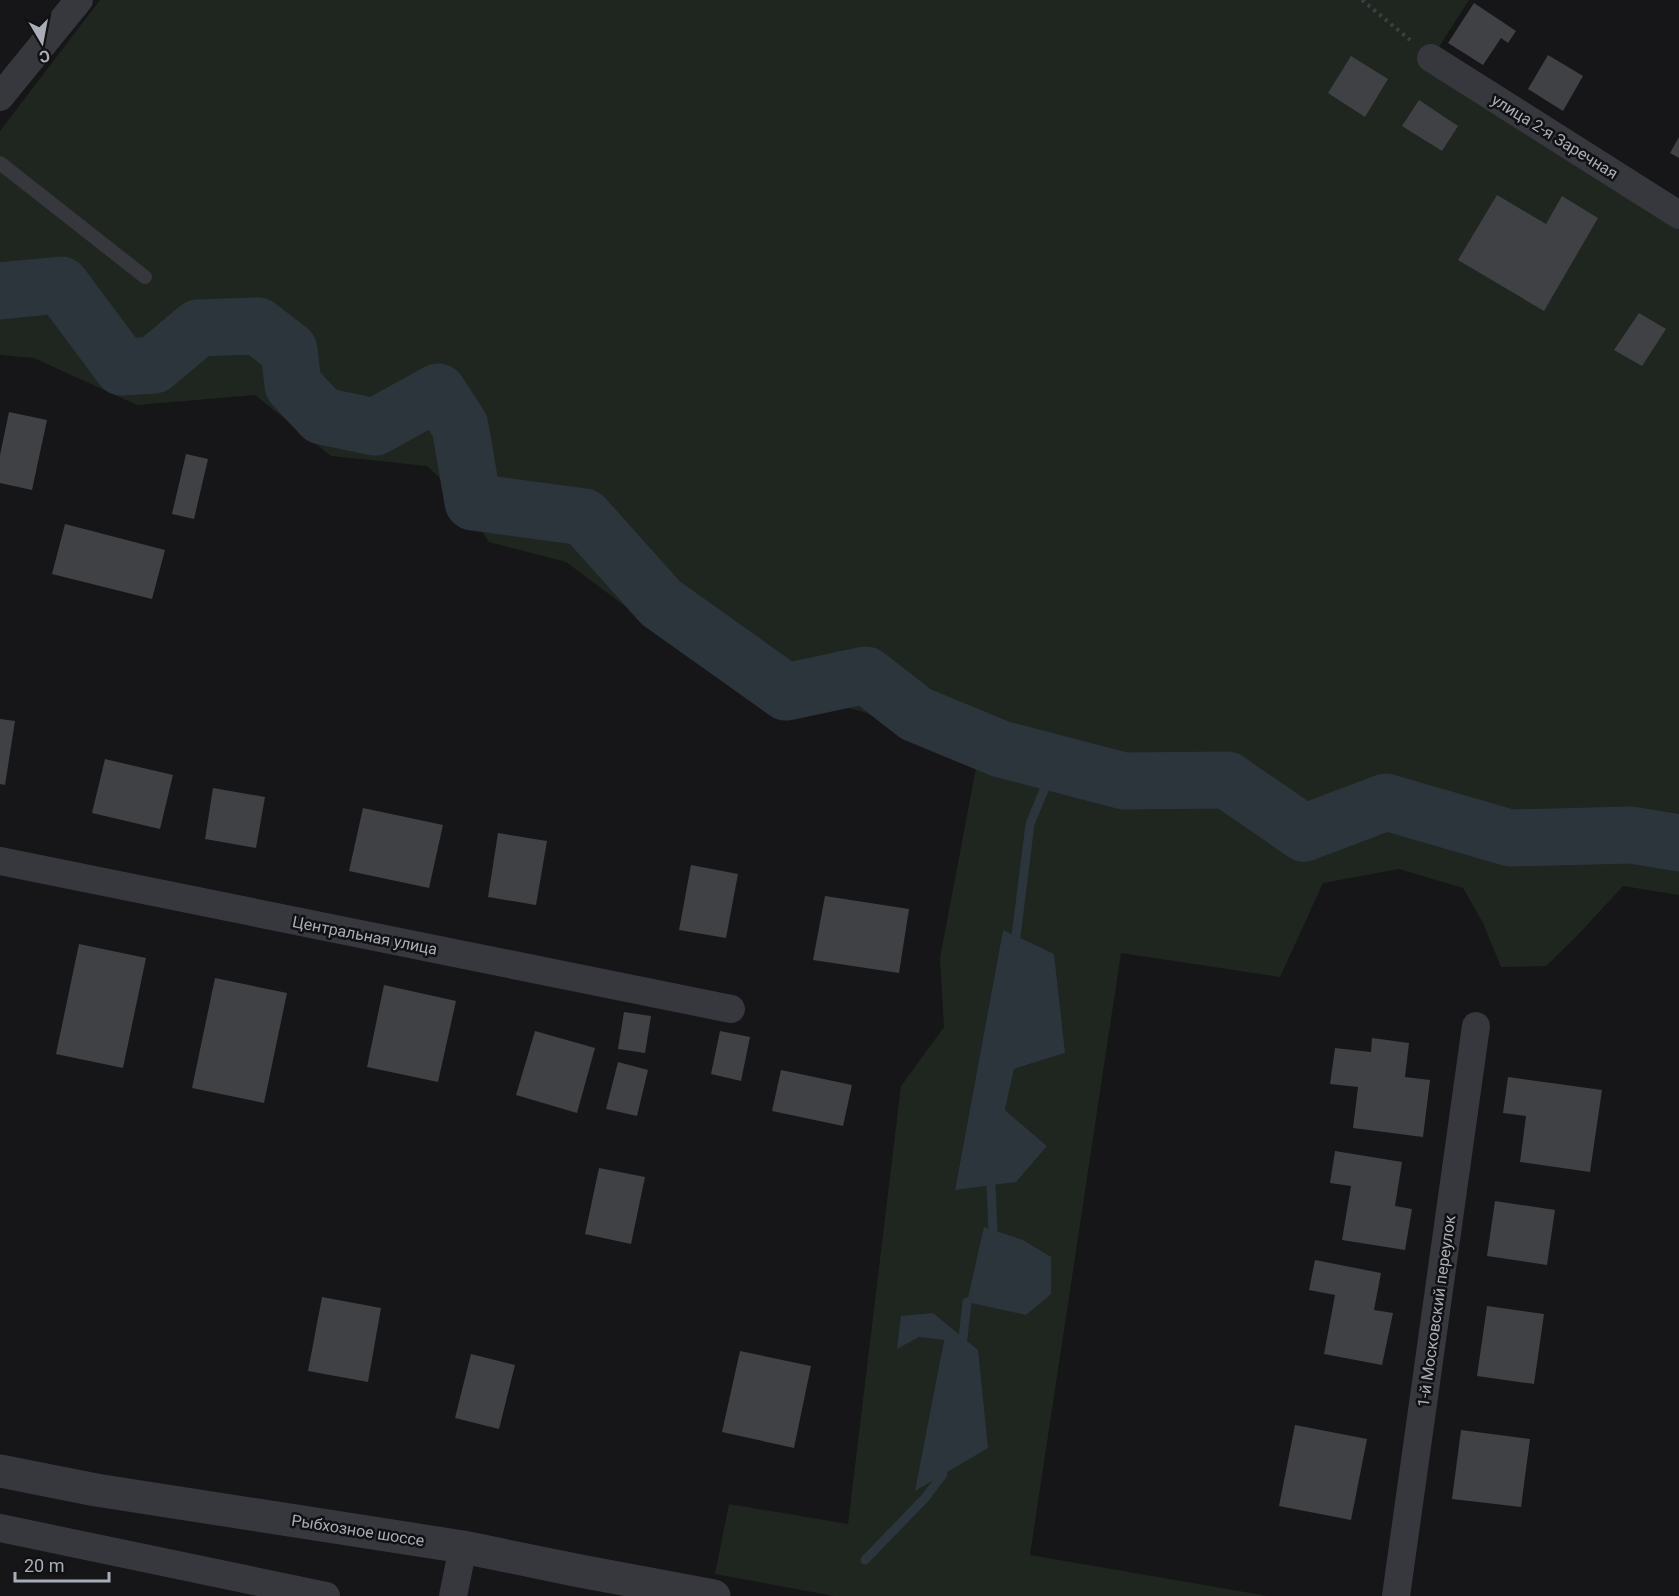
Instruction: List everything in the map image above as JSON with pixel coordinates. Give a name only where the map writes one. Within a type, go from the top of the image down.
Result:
[{"type":"street","points":[[0,97],[78,0]]},
{"type":"street","name":"улица 2-я Заречная","points":[[1431,58],[1679,215]]},
{"type":"street","name":"Центральная улица","points":[[0,861],[731,1009]]},
{"type":"street","name":"1-й Московский переулок","points":[[1396,1596],[1476,1026]]},
{"type":"street","name":"Рыбхозное шоссе","points":[[0,1471],[96,1490],[463,1547],[714,1596]]},
{"type":"street","points":[[0,1527],[326,1596]]},
{"type":"street","points":[[453,1596],[463,1547]]},
{"type":"lane","points":[[0,163],[145,277]]},
{"type":"path","points":[[1362,0],[1431,58]]},
{"type":"shaded area","points":[[100,0],[1469,0],[1437,50],[1679,204],[1679,895],[1623,886],[1546,966],[1501,967],[1483,923],[1463,888],[1399,869],[1323,883],[1280,977],[1121,953],[1030,1555],[1268,1596],[834,1596],[715,1574],[729,1504],[848,1524],[901,1086],[944,1027],[940,958],[976,768],[867,713],[744,680],[701,663],[566,562],[489,542],[457,494],[427,466],[331,456],[255,395],[137,405],[34,358],[0,355],[0,131]],"holes":[[[1003,930],[1065,1053],[1014,1069],[1005,1110],[1047,1146],[955,1190]],[[933,1313],[944,1339],[919,1337],[897,1348]],[[944,1340],[988,1447],[916,1490]]]},
{"type":"shaded area","points":[[1003,930],[1054,954],[1065,1053],[1014,1069],[1005,1110],[1047,1146],[1016,1182],[955,1190]]},
{"type":"shaded area","points":[[984,1227],[1023,1240],[1051,1257],[1051,1294],[1026,1315],[967,1302]]},
{"type":"shaded area","points":[[933,1313],[978,1350],[988,1448],[915,1491],[944,1340],[919,1337],[897,1349],[901,1316]]},
{"type":"building","points":[[1474,3],[1516,31],[1508,43],[1501,38],[1483,65],[1448,43]]},
{"type":"building","points":[[1548,55],[1583,76],[1563,111],[1528,89]]},
{"type":"building","points":[[1351,56],[1388,79],[1365,117],[1328,93]]},
{"type":"building","points":[[1419,100],[1458,126],[1442,151],[1402,126]]},
{"type":"building","points":[[1679,137],[1679,158],[1670,153]]},
{"type":"building","points":[[1497,195],[1546,224],[1562,196],[1598,218],[1544,311],[1458,260]]},
{"type":"building","points":[[1639,313],[1666,329],[1642,366],[1614,350]]},
{"type":"building","points":[[9,412],[47,420],[32,490],[0,483],[0,455]]},
{"type":"building","points":[[186,454],[208,459],[194,519],[172,514]]},
{"type":"building","points":[[65,524],[165,550],[152,599],[52,574]]},
{"type":"building","points":[[0,719],[15,721],[5,785],[0,784]]},
{"type":"building","points":[[105,759],[173,775],[160,829],[92,813]]},
{"type":"building","points":[[213,788],[265,797],[256,848],[205,839]]},
{"type":"building","points":[[363,808],[443,825],[429,888],[349,871]]},
{"type":"building","points":[[498,833],[547,841],[536,905],[488,897]]},
{"type":"building","points":[[691,865],[738,874],[726,938],[679,930]]},
{"type":"building","points":[[825,896],[909,909],[899,973],[813,960]]},
{"type":"building","points":[[79,944],[146,958],[123,1068],[56,1054]]},
{"type":"building","points":[[215,978],[287,993],[264,1103],[192,1088]]},
{"type":"building","points":[[384,985],[456,1001],[438,1082],[367,1067]]},
{"type":"building","points":[[624,1012],[651,1016],[645,1053],[618,1049]]},
{"type":"building","points":[[535,1031],[595,1048],[577,1113],[516,1095]]},
{"type":"building","points":[[720,1031],[750,1037],[741,1081],[711,1074]]},
{"type":"building","points":[[1372,1038],[1409,1043],[1405,1077],[1430,1080],[1423,1137],[1353,1128],[1358,1087],[1330,1084],[1335,1048],[1371,1052]]},
{"type":"building","points":[[618,1062],[648,1070],[637,1116],[606,1109]]},
{"type":"building","points":[[781,1070],[852,1085],[843,1126],[772,1111]]},
{"type":"building","points":[[1508,1077],[1602,1090],[1590,1172],[1520,1162],[1526,1116],[1503,1113]]},
{"type":"building","points":[[1335,1151],[1402,1162],[1395,1206],[1412,1209],[1405,1250],[1342,1240],[1351,1186],[1330,1183]]},
{"type":"building","points":[[599,1168],[645,1177],[631,1244],[585,1234]]},
{"type":"building","points":[[1495,1201],[1555,1210],[1547,1265],[1487,1256]]},
{"type":"building","points":[[1315,1260],[1381,1273],[1374,1310],[1393,1313],[1382,1365],[1324,1354],[1335,1295],[1309,1290]]},
{"type":"building","points":[[322,1297],[381,1308],[368,1382],[308,1371]]},
{"type":"building","points":[[1487,1306],[1544,1314],[1534,1384],[1477,1376]]},
{"type":"building","points":[[740,1351],[811,1366],[794,1448],[722,1432]]},
{"type":"building","points":[[471,1354],[515,1365],[499,1429],[455,1418]]},
{"type":"building","points":[[1295,1425],[1367,1439],[1351,1520],[1279,1506]]},
{"type":"building","points":[[1461,1430],[1530,1439],[1521,1507],[1452,1499]]},
{"type":"waterway","points":[[0,291],[61,285],[122,367],[154,365],[198,328],[258,326],[289,350],[293,385],[322,416],[375,427],[438,392],[460,426],[473,502],[584,517],[661,603],[786,692],[866,675],[916,714],[1001,749],[1124,781],[1227,780],[1304,833],[1386,802],[1510,838],[1631,835],[1679,843]]},
{"type":"waterway","points":[[1016,936],[1030,824],[1055,763]]},
{"type":"waterway","points":[[991,1186],[993,1230]]},
{"type":"waterway","points":[[963,1338],[967,1302]]},
{"type":"waterway","points":[[865,1560],[925,1498],[943,1474]]}]
